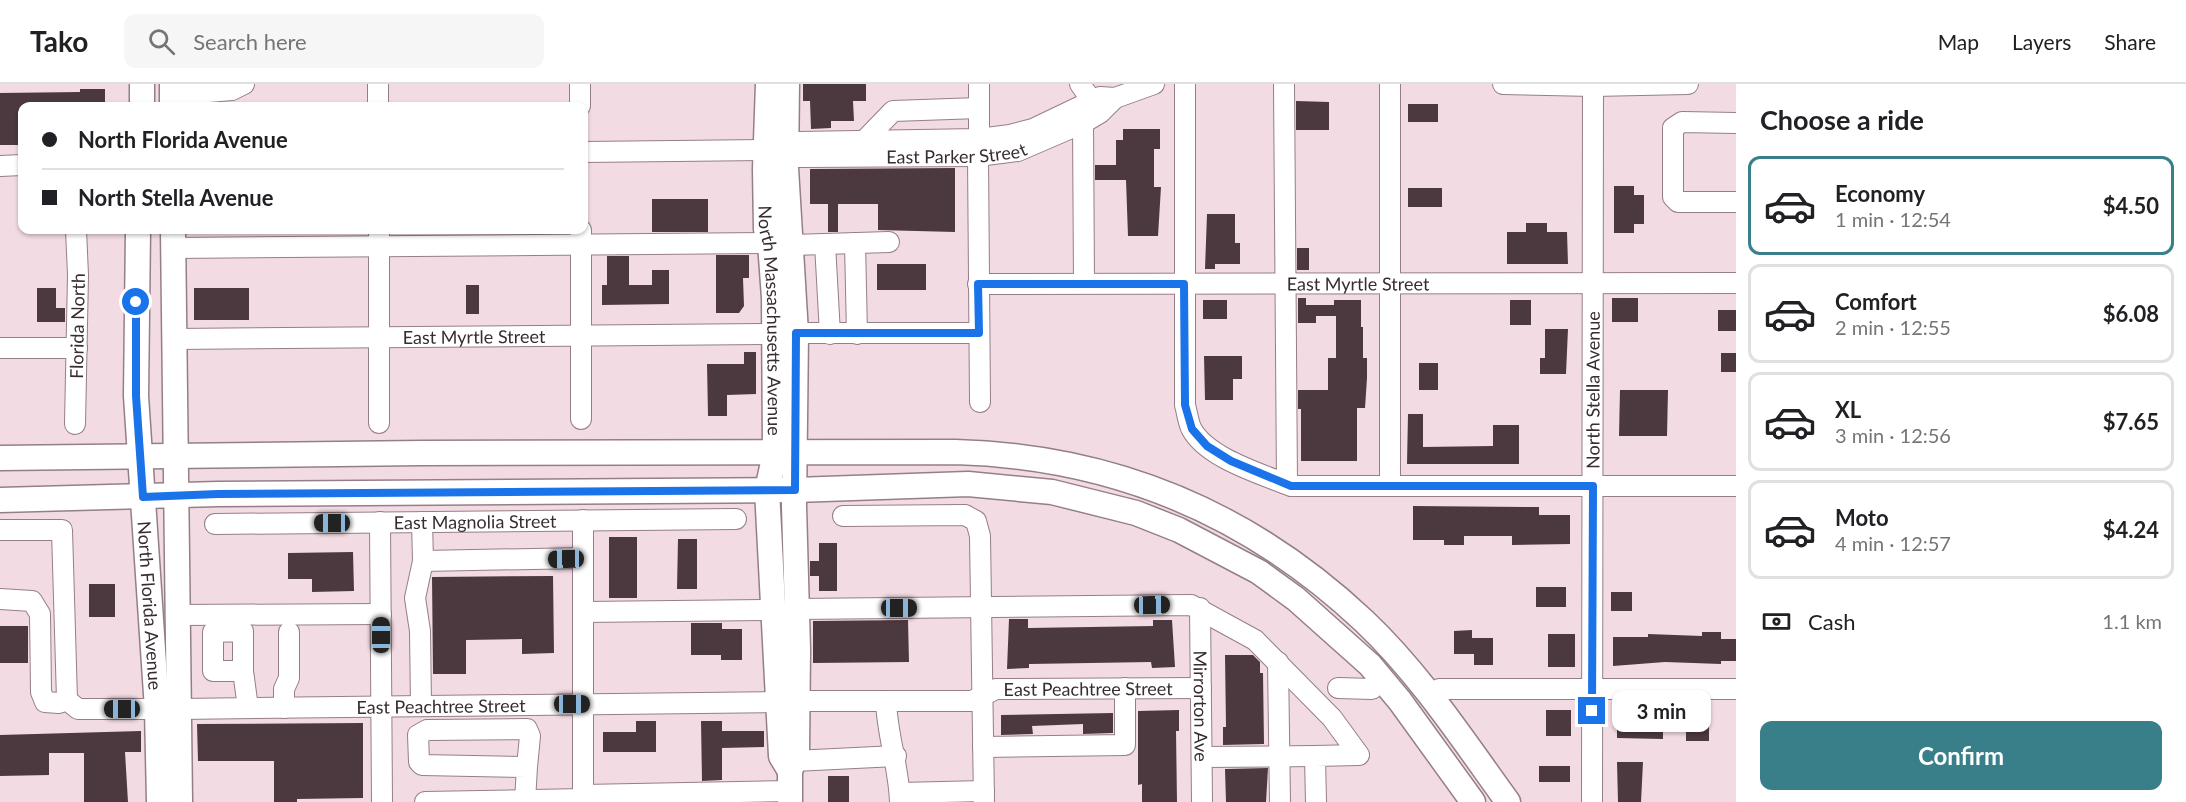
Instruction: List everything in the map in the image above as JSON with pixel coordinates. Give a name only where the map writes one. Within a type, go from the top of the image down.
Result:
[{"type":"main road","points":[[142,84],[142,102]]},
{"type":"main road","name":"North Massachusetts Avenue","points":[[768,84],[768,130],[776,150]]},
{"type":"main road","name":"North Massachusetts Avenue","points":[[784,609],[795,490],[785,453],[785,333],[776,150],[787,84]]},
{"type":"main road","name":"North Florida Avenue","points":[[138,234],[135,351],[139,456],[180,802]]},
{"type":"main road","name":"North Florida Avenue","points":[[159,802],[179,615],[173,239]]},
{"type":"main road","points":[[0,458],[955,452],[1018,456],[1097,470],[1171,494],[1213,514],[1293,563],[1365,621],[1425,687],[1508,802]]},
{"type":"main road","name":"North Massachusetts Avenue","points":[[785,453],[767,490],[784,609],[798,649],[787,701],[781,756],[791,781]]},
{"type":"main road","points":[[0,500],[795,490],[968,484],[1011,486],[1095,501],[1136,513],[1179,530],[1259,572],[1334,630],[1370,665],[1400,701],[1473,802]]},
{"type":"street","points":[[172,95],[232,90],[244,84]]},
{"type":"street","points":[[378,84],[378,102]]},
{"type":"street","points":[[580,84],[580,102]]},
{"type":"street","points":[[979,84],[980,402]]},
{"type":"street","points":[[1080,84],[1092,101]]},
{"type":"street","name":"East Parker Street","points":[[588,152],[776,150],[798,157],[978,147],[1033,129],[1100,97],[1115,98],[1154,84]]},
{"type":"street","points":[[1185,84],[1185,405],[1192,429],[1207,446],[1231,461],[1287,484],[1736,486]]},
{"type":"street","points":[[1284,84],[1287,484]]},
{"type":"street","points":[[1390,84],[1388,285],[1390,485]]},
{"type":"street","points":[[1503,84],[1593,86],[1688,84]]},
{"type":"street","name":"North Stella Avenue","points":[[1592,802],[1593,86]]},
{"type":"street","name":"East Parker Street","points":[[776,150],[798,142],[864,141],[1018,151],[1083,123],[1100,113],[1115,98]]},
{"type":"street","points":[[864,141],[894,111],[979,108]]},
{"type":"street","points":[[1736,123],[1682,122],[1673,128],[1673,197],[1678,202],[1736,202]]},
{"type":"street","points":[[1083,123],[1084,283]]},
{"type":"street","points":[[0,166],[18,165]]},
{"type":"street","name":"Florida North","points":[[75,424],[76,234]]},
{"type":"street","points":[[581,237],[581,419]]},
{"type":"street","points":[[173,239],[581,237],[781,244],[889,242]]},
{"type":"street","points":[[379,238],[379,423]]},
{"type":"street","points":[[855,243],[857,334]]},
{"type":"street","points":[[825,244],[830,334]]},
{"type":"street","name":"East Myrtle Street","points":[[978,284],[1736,283]]},
{"type":"street","name":"East Myrtle Street","points":[[174,339],[979,333]]},
{"type":"street","points":[[0,348],[77,348]]},
{"type":"street","points":[[843,516],[965,515],[976,521],[980,536],[984,796],[900,797],[896,756],[887,726],[886,701]]},
{"type":"street","name":"East Magnolia Street","points":[[215,524],[736,519]]},
{"type":"street","points":[[583,520],[583,799]]},
{"type":"street","points":[[380,522],[382,802]]},
{"type":"street","points":[[421,706],[420,631],[415,598],[423,561],[422,522]]},
{"type":"street","points":[[0,530],[62,530],[67,699]]},
{"type":"street","points":[[423,561],[583,558]]},
{"type":"street","name":"East Peachtree Street","points":[[0,599],[32,601],[37,607],[41,631],[41,692],[45,702],[60,703],[67,699],[78,709],[972,701],[996,689],[1201,687]]},
{"type":"street","points":[[584,612],[981,609],[1178,604],[1200,608],[1255,640],[1332,717],[1359,755],[1202,757]]},
{"type":"street","name":"Mirrorton Ave","points":[[1200,608],[1202,802]]},
{"type":"street","points":[[179,615],[381,614]]},
{"type":"street","points":[[284,708],[284,689],[289,678],[289,632]]},
{"type":"street","points":[[1278,662],[1280,802]]},
{"type":"street","points":[[243,671],[248,708]]},
{"type":"street","points":[[983,747],[1125,745],[1125,688]]},
{"type":"street","points":[[1338,688],[1372,689]]},
{"type":"street","points":[[1440,689],[1736,689]]},
{"type":"street","points":[[525,801],[530,736],[527,729],[426,729],[418,735],[419,762],[422,765],[527,767]]},
{"type":"street","points":[[425,802],[583,799],[791,781],[896,756]]},
{"type":"street","points":[[1315,756],[1316,802]]},
{"type":"building","points":[[803,84],[866,84],[866,101],[853,101],[854,121],[831,121],[831,128],[811,129],[810,101],[803,101]]},
{"type":"building","points":[[80,89],[105,89],[105,102],[18,102],[18,145],[0,145],[0,93],[80,92]]},
{"type":"building","points":[[1296,101],[1329,102],[1329,130],[1296,130]]},
{"type":"building","points":[[1408,104],[1438,104],[1438,122],[1408,122]]},
{"type":"building","points":[[1123,129],[1160,129],[1160,149],[1154,149],[1154,187],[1161,187],[1158,236],[1128,236],[1126,180],[1095,180],[1095,165],[1116,165],[1116,140],[1123,140]]},
{"type":"building","points":[[955,168],[955,232],[878,230],[878,204],[838,204],[838,232],[828,232],[828,204],[810,204],[810,169]]},
{"type":"building","points":[[1614,186],[1634,186],[1634,195],[1644,195],[1644,224],[1634,224],[1634,233],[1614,233]]},
{"type":"building","points":[[1408,188],[1442,188],[1442,207],[1408,207]]},
{"type":"building","points":[[652,199],[708,199],[708,232],[652,232]]},
{"type":"building","points":[[1207,214],[1235,214],[1235,243],[1240,243],[1240,264],[1215,264],[1215,269],[1205,269]]},
{"type":"building","points":[[1526,223],[1547,223],[1547,232],[1567,232],[1568,264],[1507,264],[1507,232],[1526,232]]},
{"type":"building","points":[[1297,248],[1309,248],[1309,270],[1297,270]]},
{"type":"building","points":[[716,255],[749,255],[749,278],[743,278],[744,306],[739,313],[716,313]]},
{"type":"building","points":[[607,256],[629,256],[629,285],[652,285],[652,270],[669,270],[669,304],[602,305],[602,285],[607,285]]},
{"type":"building","points":[[877,264],[926,264],[926,290],[877,290]]},
{"type":"building","points":[[466,285],[479,285],[479,314],[466,314]]},
{"type":"building","points":[[37,288],[56,288],[56,308],[65,308],[65,322],[37,322]]},
{"type":"building","points":[[194,288],[249,288],[249,320],[194,320]]},
{"type":"building","points":[[1298,298],[1306,298],[1306,305],[1334,305],[1334,300],[1361,300],[1363,358],[1367,358],[1367,378],[1365,408],[1357,408],[1357,461],[1301,461],[1301,409],[1298,409],[1298,390],[1328,390],[1328,358],[1336,358],[1336,316],[1316,316],[1316,323],[1298,323]]},
{"type":"building","points":[[1612,298],[1638,298],[1638,322],[1612,322]]},
{"type":"building","points":[[1203,300],[1227,300],[1227,319],[1203,319]]},
{"type":"building","points":[[1510,300],[1531,300],[1531,325],[1510,325]]},
{"type":"building","points":[[1718,310],[1736,310],[1736,331],[1718,331]]},
{"type":"building","points":[[1545,329],[1568,329],[1566,374],[1540,374],[1540,358],[1545,358]]},
{"type":"building","points":[[744,352],[756,352],[756,394],[727,395],[727,416],[708,416],[707,364],[744,364]]},
{"type":"building","points":[[1721,353],[1736,353],[1736,372],[1721,372]]},
{"type":"building","points":[[1204,356],[1242,356],[1242,379],[1233,379],[1233,400],[1205,400]]},
{"type":"building","points":[[1419,363],[1438,363],[1438,390],[1419,390]]},
{"type":"building","points":[[1620,390],[1668,390],[1667,436],[1619,436]]},
{"type":"building","points":[[1408,414],[1423,414],[1423,447],[1493,446],[1493,425],[1519,425],[1519,464],[1407,464]]},
{"type":"building","points":[[1413,506],[1539,507],[1539,515],[1570,515],[1570,544],[1512,545],[1512,536],[1464,536],[1464,545],[1444,545],[1444,540],[1413,540]]},
{"type":"building","points":[[609,537],[637,537],[637,598],[609,598]]},
{"type":"building","points":[[678,539],[697,539],[697,589],[677,589]]},
{"type":"building","points":[[819,543],[837,543],[837,591],[819,591],[819,576],[810,576],[810,561],[819,561]]},
{"type":"building","points":[[353,552],[354,591],[312,592],[312,579],[288,579],[288,553]]},
{"type":"building","points":[[553,576],[554,653],[522,654],[522,639],[466,640],[466,674],[433,674],[432,577]]},
{"type":"building","points":[[89,584],[115,584],[115,617],[89,617]]},
{"type":"building","points":[[1536,587],[1566,587],[1566,607],[1536,607]]},
{"type":"building","points":[[1611,592],[1632,592],[1632,611],[1611,611]]},
{"type":"building","points":[[1009,619],[1028,619],[1028,628],[1153,626],[1153,620],[1172,620],[1175,667],[1152,668],[1151,662],[1029,664],[1029,668],[1007,669]]},
{"type":"building","points":[[908,620],[909,662],[813,663],[813,621]]},
{"type":"building","points":[[691,623],[722,623],[722,629],[742,629],[742,660],[721,660],[721,655],[691,655]]},
{"type":"building","points":[[0,626],[28,626],[28,663],[0,663]]},
{"type":"building","points":[[1472,630],[1472,638],[1493,638],[1493,665],[1474,665],[1474,654],[1454,654],[1454,631]]},
{"type":"building","points":[[1702,632],[1721,632],[1721,639],[1736,639],[1736,661],[1721,661],[1721,664],[1665,662],[1613,666],[1613,637],[1648,637],[1648,634],[1702,636]]},
{"type":"building","points":[[1548,634],[1575,634],[1575,667],[1548,667]]},
{"type":"building","points":[[1225,655],[1253,655],[1260,662],[1260,673],[1263,673],[1264,744],[1223,745],[1223,727],[1226,727]]},
{"type":"building","points":[[1617,709],[1663,711],[1663,739],[1617,738]]},
{"type":"building","points":[[1179,710],[1179,731],[1176,731],[1177,802],[1142,802],[1142,784],[1138,785],[1138,711]]},
{"type":"building","points":[[1546,710],[1571,710],[1571,736],[1546,736]]},
{"type":"building","points":[[1686,710],[1709,710],[1709,741],[1686,741]]},
{"type":"building","points":[[1113,713],[1113,733],[1083,734],[1083,724],[1032,726],[1033,734],[1001,735],[1001,715]]},
{"type":"building","points":[[636,721],[656,721],[656,752],[603,752],[603,732],[636,732]]},
{"type":"building","points":[[701,721],[722,721],[722,731],[764,731],[764,747],[722,748],[722,780],[702,781]]},
{"type":"building","points":[[363,723],[363,798],[297,799],[297,802],[274,802],[274,761],[198,761],[197,724]]},
{"type":"building","points":[[141,731],[141,752],[125,752],[128,802],[84,802],[84,753],[49,753],[49,775],[0,776],[0,735]]},
{"type":"building","points":[[1617,762],[1643,762],[1641,802],[1618,802]]},
{"type":"building","points":[[1539,766],[1570,766],[1570,782],[1539,782]]},
{"type":"building","points":[[1268,768],[1266,802],[1226,802],[1225,769]]},
{"type":"building","points":[[828,776],[849,776],[849,802],[828,802]]},
{"type":"route","points":[[136,302],[136,396],[143,497],[218,494],[795,490],[796,333],[979,333],[978,284],[1184,284],[1185,405],[1192,429],[1207,446],[1231,461],[1291,486],[1593,486],[1592,711]]}]
